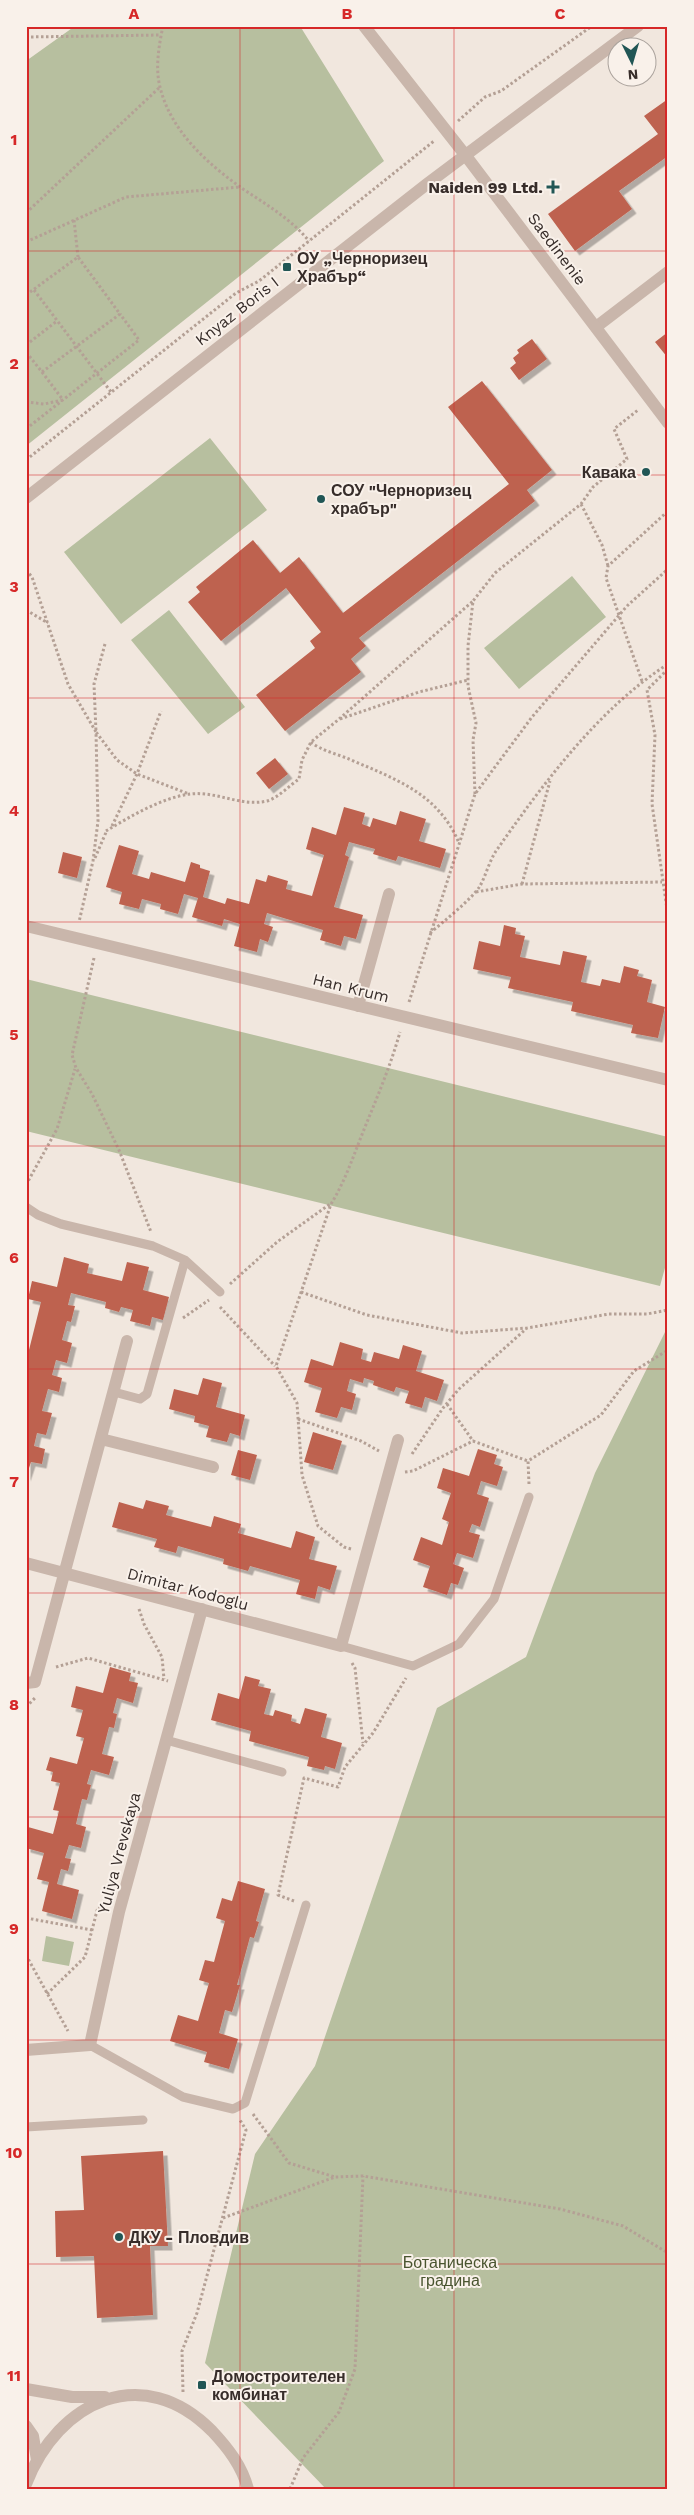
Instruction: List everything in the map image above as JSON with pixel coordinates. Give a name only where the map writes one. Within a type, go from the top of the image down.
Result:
[{"type":"street","name":"Saedinenie","points":[[364,26],[466,156],[668,423]]},
{"type":"street","name":"Knyaz Boris I","points":[[26,498],[411,196],[638,26]]},
{"type":"street","points":[[596,327],[668,272]]},
{"type":"street","points":[[358,1006],[389,894]]},
{"type":"street","name":"Han Krum","points":[[26,926],[668,1080]]},
{"type":"street","points":[[26,1683],[35,1682],[127,1341]]},
{"type":"street","points":[[101,1439],[213,1467]]},
{"type":"street","points":[[342,1646],[398,1440]]},
{"type":"street","name":"Dimitar Kodoglu","points":[[26,1563],[342,1646]]},
{"type":"street","name":"Yuliya Vrevskaya","points":[[90,2045],[119,1912],[202,1609]]},
{"type":"street","points":[[26,2050],[90,2045]]},
{"type":"street","points":[[26,2389],[72,2397],[130,2396],[164,2399],[183,2408],[222,2442],[242,2470],[248,2489]]},
{"type":"street","points":[[26,2484],[37,2460],[66,2422],[95,2404],[112,2397]]},
{"type":"street","points":[[26,2426],[33,2436],[37,2460]]},
{"type":"lane","points":[[26,1207],[38,1215],[62,1224],[153,1246],[185,1260],[220,1292]]},
{"type":"lane","points":[[114,1392],[140,1398],[147,1394],[185,1260]]},
{"type":"lane","points":[[342,1646],[413,1666],[459,1644],[494,1599],[529,1497]]},
{"type":"lane","points":[[166,1740],[282,1772]]},
{"type":"lane","points":[[90,2045],[183,2097],[233,2108],[244,2103],[306,1905]]},
{"type":"lane","points":[[26,2127],[143,2120]]},
{"type":"path","points":[[163,26],[159,49],[160,87],[186,140],[210,164],[286,218],[309,241]]},
{"type":"path","points":[[26,460],[236,293],[259,281],[446,131],[485,97],[500,92],[592,26]]},
{"type":"path","points":[[26,37],[161,35]]},
{"type":"path","points":[[26,214],[160,87]]},
{"type":"path","points":[[26,242],[126,197],[241,187]]},
{"type":"path","points":[[26,429],[139,340],[78,257],[74,220]]},
{"type":"path","points":[[26,295],[78,257]]},
{"type":"path","points":[[34,290],[111,392]]},
{"type":"path","points":[[42,372],[120,314]]},
{"type":"path","points":[[26,345],[57,321]]},
{"type":"path","points":[[26,352],[63,400]]},
{"type":"path","points":[[26,402],[44,404],[63,400]]},
{"type":"path","points":[[106,832],[141,810],[190,794],[210,794],[239,802],[268,801],[299,778],[302,760],[310,742],[338,720],[473,601],[495,573],[580,504],[593,487],[627,460],[614,429],[650,400]]},
{"type":"path","points":[[580,504],[602,545],[608,566],[606,578],[642,682]]},
{"type":"path","points":[[608,566],[668,510]]},
{"type":"path","points":[[276,1366],[331,1204],[339,1191],[393,1057],[475,794],[532,717],[620,615],[668,569]]},
{"type":"path","points":[[26,570],[32,577],[49,623],[68,684],[96,732],[117,760],[137,774],[190,794]]},
{"type":"path","points":[[473,601],[468,646],[468,680],[476,723],[473,740],[475,794]]},
{"type":"path","points":[[26,610],[49,623]]},
{"type":"path","points":[[76,938],[93,861],[98,821],[94,684],[105,644]]},
{"type":"path","points":[[430,934],[479,888],[494,854],[571,752],[610,709],[642,682],[668,664]]},
{"type":"path","points":[[668,669],[647,690],[655,735],[652,804],[668,916]]},
{"type":"path","points":[[338,720],[419,692],[468,680]]},
{"type":"path","points":[[93,861],[137,774],[161,711]]},
{"type":"path","points":[[310,742],[379,772],[415,791],[439,808],[453,829],[459,843]]},
{"type":"path","points":[[522,884],[551,779]]},
{"type":"path","points":[[474,892],[522,884],[662,882]]},
{"type":"path","points":[[98,943],[72,1055],[76,1068],[92,1094],[133,1180],[152,1234],[153,1246]]},
{"type":"path","points":[[26,1185],[57,1129],[76,1068]]},
{"type":"path","points":[[167,1326],[190,1315],[220,1292],[277,1242],[331,1204]]},
{"type":"path","points":[[301,1292],[367,1315],[462,1333],[527,1328],[609,1314],[647,1314],[668,1310]]},
{"type":"path","points":[[218,1305],[276,1366],[297,1404],[302,1475],[318,1526],[344,1547],[359,1552],[365,1560]]},
{"type":"path","points":[[411,1456],[459,1389],[527,1328]]},
{"type":"path","points":[[528,1461],[601,1415],[634,1371],[668,1350]]},
{"type":"path","points":[[447,1404],[473,1441],[528,1461]]},
{"type":"path","points":[[298,1419],[361,1441],[392,1458]]},
{"type":"path","points":[[406,1464],[400,1472],[413,1471],[473,1441]]},
{"type":"path","points":[[528,1461],[529,1497]]},
{"type":"path","points":[[142,1593],[139,1609],[162,1657],[164,1680]]},
{"type":"path","points":[[342,1646],[355,1668],[363,1744]]},
{"type":"path","points":[[38,1670],[88,1658],[180,1684]]},
{"type":"path","points":[[306,1905],[278,1895],[304,1778],[338,1787],[345,1767],[373,1733],[413,1666]]},
{"type":"path","points":[[47,1994],[85,1957],[98,1907],[119,1912]]},
{"type":"path","points":[[26,1918],[92,1930]]},
{"type":"path","points":[[26,1955],[67,2029],[69,2047]]},
{"type":"path","points":[[244,2103],[289,2163],[335,2177]]},
{"type":"path","points":[[183,2408],[182,2351],[197,2313],[246,2130],[233,2108]]},
{"type":"path","points":[[223,2218],[335,2177],[363,2176],[560,2209],[623,2226],[668,2253]]},
{"type":"path","points":[[290,2489],[303,2458],[338,2412],[355,2369],[363,2176]]},
{"type":"green space","points":[[75,26],[300,26],[384,161],[26,446],[26,61]]},
{"type":"green space","points":[[210,438],[267,510],[121,624],[64,552]]},
{"type":"green space","points":[[572,576],[606,617],[519,689],[484,648]]},
{"type":"green space","points":[[169,610],[245,707],[208,734],[131,640]]},
{"type":"green space","points":[[26,979],[668,1137],[668,1257],[660,1286],[26,1131]]},
{"type":"green space","name":"Ботаническа градина","points":[[668,1326],[668,2489],[326,2489],[205,2363],[255,2154],[315,2066],[437,1708],[526,1657],[595,1473]]},
{"type":"green space","points":[[46,1936],[74,1942],[69,1966],[42,1961]]},
{"type":"building","points":[[668,99],[668,156],[619,191],[632,209],[575,251],[548,214],[658,134],[644,116]]},
{"type":"building","points":[[668,332],[668,358],[655,342]]},
{"type":"building","points":[[532,339],[547,359],[519,380],[510,368],[516,363],[513,358],[519,353],[517,350]]},
{"type":"building","points":[[482,381],[552,470],[527,490],[535,501],[359,638],[366,646],[351,659],[361,672],[285,731],[256,695],[315,648],[310,641],[321,632],[286,588],[221,641],[188,602],[200,592],[196,587],[253,540],[280,573],[299,557],[343,613],[509,484],[448,407]]},
{"type":"building","points":[[275,758],[288,774],[269,789],[256,773]]},
{"type":"building","points":[[344,807],[365,813],[362,824],[370,827],[373,818],[396,825],[400,811],[426,819],[419,841],[446,849],[440,868],[398,856],[396,861],[373,854],[375,849],[349,842],[345,855],[349,857],[334,907],[363,915],[356,939],[344,936],[341,946],[320,940],[323,930],[267,913],[264,924],[273,927],[268,942],[260,939],[257,952],[234,946],[240,924],[224,919],[222,926],[192,917],[198,898],[184,894],[178,914],[160,909],[161,904],[142,899],[139,909],[119,904],[122,892],[106,887],[119,845],[139,851],[132,874],[149,879],[151,872],[185,882],[191,862],[200,865],[200,868],[210,871],[203,897],[225,904],[227,898],[249,904],[256,879],[266,882],[268,875],[288,881],[286,889],[312,896],[324,855],[306,849],[312,827],[336,835]]},
{"type":"building","points":[[63,852],[82,857],[77,878],[58,873]]},
{"type":"building","points":[[504,925],[516,928],[515,934],[525,936],[520,957],[560,965],[563,951],[587,956],[581,982],[600,986],[602,979],[620,983],[624,966],[639,970],[637,976],[652,980],[647,1002],[665,1007],[658,1038],[631,1033],[633,1025],[571,1011],[573,1002],[508,988],[511,977],[473,969],[479,941],[500,946]]},
{"type":"building","points":[[64,1257],[89,1264],[87,1273],[122,1281],[127,1262],[149,1267],[143,1290],[169,1297],[163,1320],[152,1317],[150,1326],[130,1321],[133,1310],[121,1307],[119,1312],[105,1308],[106,1302],[71,1293],[68,1305],[75,1306],[71,1322],[67,1321],[62,1340],[72,1343],[67,1363],[56,1360],[52,1375],[62,1378],[59,1392],[48,1389],[42,1411],[52,1413],[46,1435],[37,1433],[34,1446],[45,1449],[42,1464],[31,1462],[26,1477],[26,1362],[41,1302],[28,1299],[32,1281],[57,1287]]},
{"type":"building","points":[[340,1342],[363,1349],[361,1359],[371,1362],[374,1352],[399,1359],[403,1345],[422,1351],[416,1371],[444,1380],[437,1401],[425,1397],[422,1408],[405,1403],[409,1391],[396,1387],[394,1392],[373,1385],[374,1381],[364,1378],[363,1383],[350,1379],[347,1391],[356,1394],[352,1410],[341,1407],[337,1418],[315,1412],[322,1388],[304,1382],[311,1359],[333,1366]]},
{"type":"building","points":[[203,1378],[222,1383],[216,1407],[245,1415],[240,1436],[230,1433],[227,1442],[206,1437],[209,1426],[194,1422],[195,1416],[169,1409],[174,1389],[198,1395]]},
{"type":"building","points":[[313,1432],[342,1441],[333,1470],[304,1462]]},
{"type":"building","points":[[478,1449],[497,1455],[494,1464],[503,1467],[497,1486],[481,1481],[477,1494],[489,1498],[480,1527],[472,1524],[469,1532],[480,1535],[473,1558],[457,1553],[453,1564],[464,1568],[458,1585],[451,1583],[447,1595],[423,1587],[430,1566],[413,1560],[421,1537],[442,1545],[449,1522],[442,1519],[451,1493],[437,1488],[443,1468],[469,1476]]},
{"type":"building","points":[[238,1450],[257,1455],[250,1480],[231,1475]]},
{"type":"building","points":[[146,1500],[169,1506],[166,1515],[211,1527],[214,1516],[241,1524],[238,1533],[291,1548],[296,1531],[315,1537],[309,1559],[337,1566],[330,1590],[318,1586],[315,1599],[296,1594],[300,1580],[250,1566],[248,1571],[223,1564],[224,1559],[178,1546],[176,1553],[154,1547],[157,1539],[112,1527],[119,1502],[143,1509]]},
{"type":"building","points":[[110,1667],[131,1673],[129,1681],[138,1683],[133,1703],[117,1698],[113,1713],[117,1714],[114,1728],[109,1727],[102,1754],[114,1757],[109,1775],[91,1770],[87,1784],[91,1785],[87,1800],[82,1799],[76,1824],[86,1827],[81,1848],[69,1845],[65,1858],[71,1859],[68,1871],[61,1869],[57,1884],[79,1890],[72,1919],[42,1911],[49,1882],[37,1879],[44,1853],[26,1848],[26,1833],[28,1827],[53,1834],[59,1811],[53,1810],[60,1783],[51,1781],[53,1772],[46,1770],[50,1757],[77,1764],[84,1738],[76,1736],[83,1710],[71,1707],[76,1686],[103,1693]]},
{"type":"building","points":[[245,1676],[260,1680],[258,1686],[271,1689],[264,1714],[273,1716],[275,1710],[292,1715],[291,1721],[300,1724],[305,1708],[327,1714],[321,1737],[342,1743],[335,1769],[325,1766],[324,1770],[307,1766],[309,1757],[249,1741],[251,1731],[211,1720],[218,1693],[239,1699]]},
{"type":"building","points":[[238,1881],[265,1889],[256,1921],[259,1922],[254,1938],[250,1937],[232,2012],[225,2010],[219,2033],[238,2039],[229,2069],[204,2062],[207,2052],[170,2041],[178,2015],[198,2021],[209,1983],[199,1980],[205,1960],[214,1962],[225,1921],[216,1918],[222,1898],[232,1901]]},
{"type":"building","points":[[163,2151],[168,2246],[150,2246],[153,2315],[97,2318],[94,2256],[56,2257],[55,2211],[84,2210],[81,2156]]},
{"type":"place","name":"Naiden 99 Ltd.","points":[[553,187]]},
{"type":"place","name":"ОУ „Черноризец Храбър“","points":[[287,267]]},
{"type":"place","name":"Кавака","points":[[646,472]]},
{"type":"place","name":"СОУ \"Черноризец храбър\"","points":[[321,499]]},
{"type":"place","name":"ДКУ - Пловдив","points":[[119,2237]]},
{"type":"place","name":"Домостроителен комбинат","points":[[202,2385]]}]
